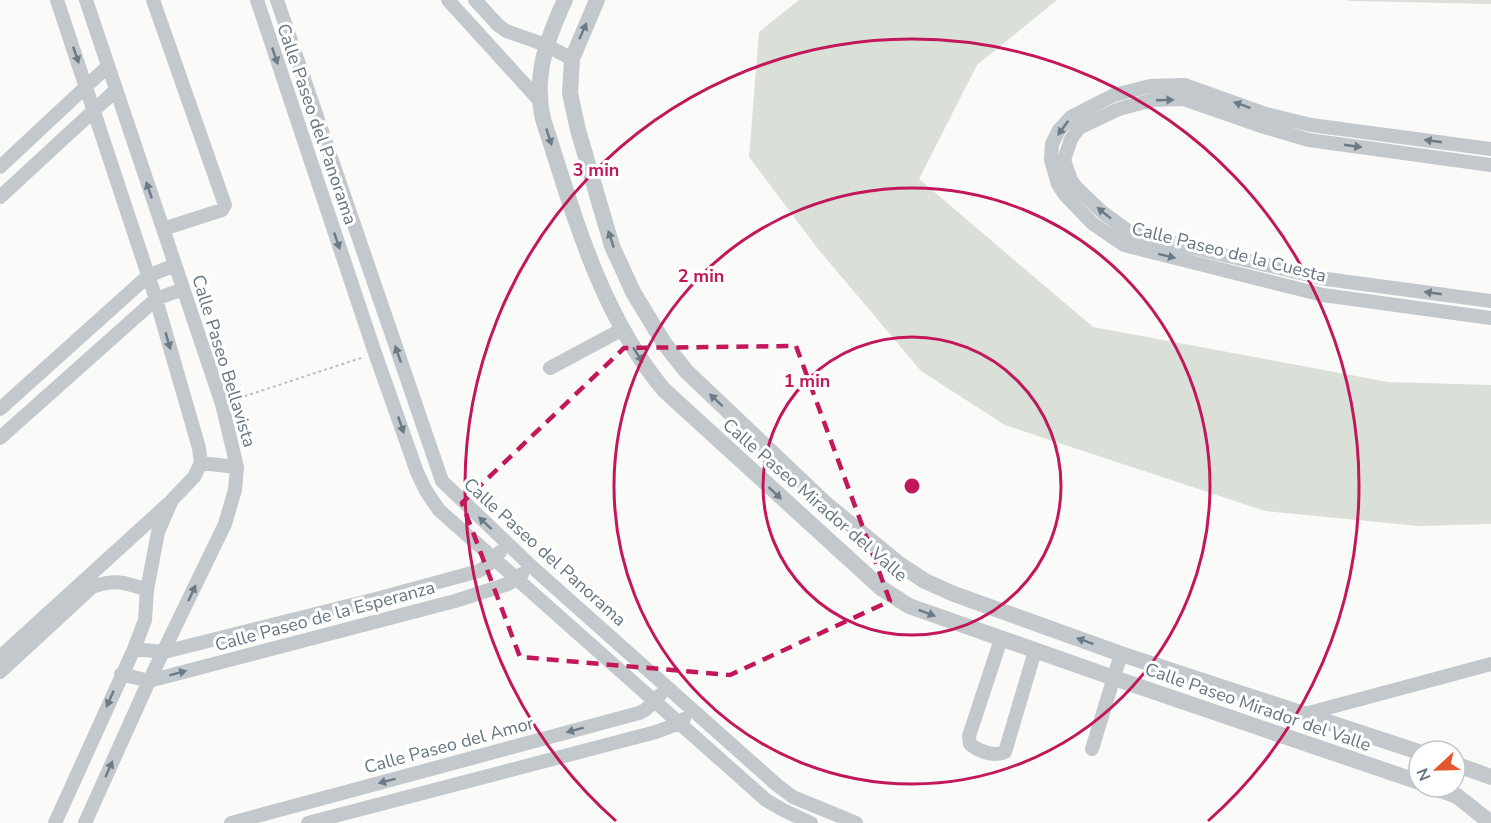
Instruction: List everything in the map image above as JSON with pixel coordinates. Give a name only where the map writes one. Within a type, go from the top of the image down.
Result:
[{"type":"street","points":[[0,657],[172,500],[194,477],[201,464],[200,448],[156,299],[57,0]]},
{"type":"street","name":"Calle Paseo Bellavista","points":[[86,0],[222,404],[237,466],[235,490],[225,524],[149,681],[86,823]]},
{"type":"street","points":[[153,0],[225,205],[222,210],[163,230]]},
{"type":"street","name":"Calle Paseo del Panorama","points":[[257,0],[375,353],[426,491],[439,510],[656,700],[766,800],[811,823]]},
{"type":"street","name":"Calle Paseo del Panorama","points":[[277,0],[438,472],[447,488],[777,785],[793,797],[848,822]]},
{"type":"street","points":[[448,0],[539,100]]},
{"type":"street","points":[[475,0],[506,31],[546,45],[572,59]]},
{"type":"street","name":"Calle Paseo Mirador del Valle","points":[[565,0],[546,45],[539,100],[543,120],[588,255],[621,330],[650,374],[664,390],[808,524],[881,588],[909,606],[1407,778]]},
{"type":"street","name":"Calle Paseo Mirador del Valle","points":[[597,0],[572,59],[570,93],[578,130],[612,246],[639,302],[664,343],[686,371],[826,504],[899,564],[925,581],[954,594],[1121,654],[1407,748]]},
{"type":"street","points":[[0,167],[108,66]]},
{"type":"street","name":"Calle Paseo de la Cuesta","points":[[1491,165],[1309,140],[1185,85],[1150,86],[1114,95],[1071,117],[1059,130],[1053,144],[1051,160],[1058,184],[1131,233],[1326,279],[1491,301]]},
{"type":"street","points":[[0,197],[116,90]]},
{"type":"street","name":"Calle Paseo de la Cuesta","points":[[1264,120],[1491,149]]},
{"type":"street","name":"Calle Paseo de la Cuesta","points":[[1070,191],[1092,223],[1124,245],[1323,295],[1491,318]]},
{"type":"street","points":[[0,409],[148,276],[175,265]]},
{"type":"street","points":[[1323,295],[1326,279]]},
{"type":"street","points":[[0,438],[156,299],[183,289]]},
{"type":"street","points":[[550,368],[621,330]]},
{"type":"street","points":[[201,464],[237,466]]},
{"type":"street","points":[[55,823],[145,620],[147,590],[158,532],[172,500]]},
{"type":"street","points":[[808,524],[826,504]]},
{"type":"street","name":"Calle Paseo de la Esperanza","points":[[134,649],[164,652],[469,574],[478,571],[495,558],[507,544]]},
{"type":"street","name":"Calle Paseo de la Esperanza","points":[[121,674],[149,681],[455,601],[517,579],[531,566]]},
{"type":"street","points":[[0,672],[92,587],[110,581],[147,590]]},
{"type":"street","points":[[1000,639],[969,736],[970,744],[975,748],[995,755],[1005,752],[1035,651]]},
{"type":"street","points":[[1092,749],[1121,654]]},
{"type":"street","points":[[1305,714],[1491,664]]},
{"type":"street","name":"Calle Paseo del Amor","points":[[231,823],[639,713],[656,700],[667,687]]},
{"type":"street","points":[[308,823],[656,732],[680,723],[693,711]]},
{"type":"street","points":[[1467,768],[1491,777]]},
{"type":"street","points":[[1461,799],[1491,823]]},
{"type":"path","points":[[222,404],[375,353]]},
{"type":"highlighted area","points":[[796,346],[890,601],[730,675],[520,657],[462,503],[624,348]]},
{"type":"shaded area","points":[[799,0],[1057,0],[977,65],[919,179],[1093,327],[1388,382],[1491,385],[1491,524],[1419,526],[1265,511],[1005,425],[921,371],[818,249],[749,157],[759,32]]},
{"type":"shaded area","points":[[1343,0],[1491,0],[1491,4],[1353,1]]}]
